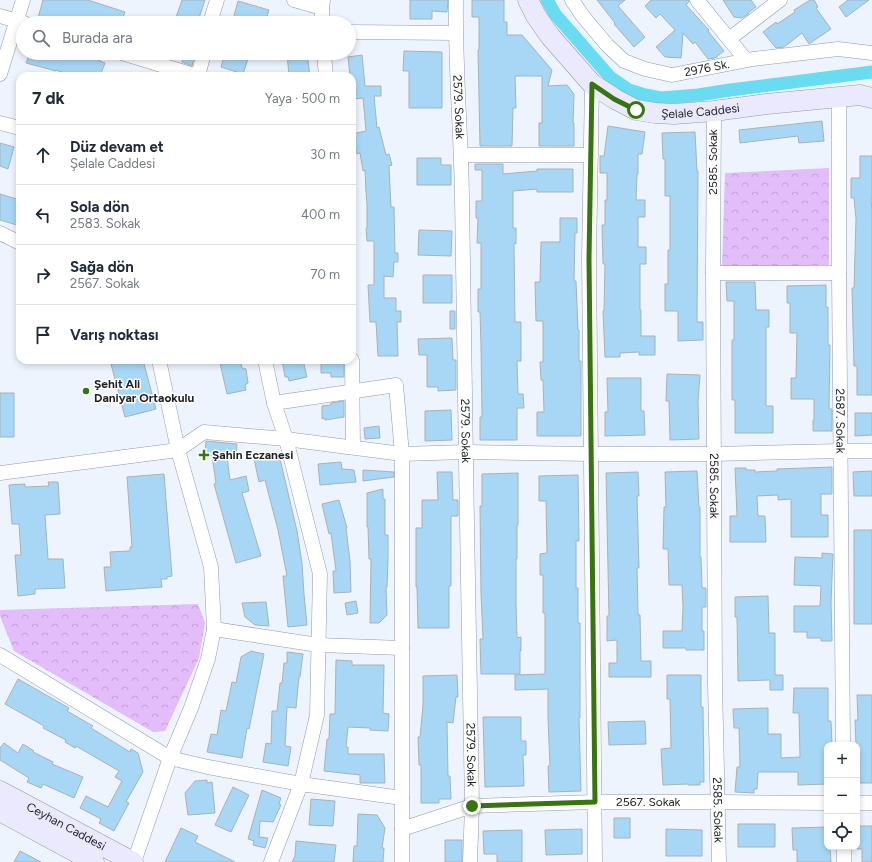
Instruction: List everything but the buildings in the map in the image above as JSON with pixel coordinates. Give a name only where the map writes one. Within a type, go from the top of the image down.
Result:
[{"type":"street","points":[[21,16],[23,0]]},
{"type":"street","points":[[212,16],[217,0]]},
{"type":"street","points":[[294,0],[322,4],[322,16]]},
{"type":"street","name":"2579. Sokak","points":[[456,0],[455,33],[462,155],[465,452],[472,806],[470,862]]},
{"type":"street","name":"Şelale Caddesi","points":[[528,0],[536,16],[550,36],[592,84],[614,99],[636,110],[674,114],[860,95],[872,98]]},
{"type":"street","name":"2976 Sk.","points":[[572,0],[582,15],[607,45],[624,61],[645,69],[672,75],[746,60],[838,49],[872,54]]},
{"type":"street","points":[[697,0],[746,60]]},
{"type":"street","points":[[729,39],[780,0]]},
{"type":"street","points":[[0,16],[16,21]]},
{"type":"street","points":[[0,74],[16,32]]},
{"type":"street","points":[[356,32],[455,33]]},
{"type":"street","points":[[145,60],[185,72]]},
{"type":"street","points":[[199,72],[202,60]]},
{"type":"street","points":[[325,60],[326,72]]},
{"type":"street","points":[[592,84],[589,259],[595,862]]},
{"type":"street","name":"2587. Sokak","points":[[839,97],[843,742]]},
{"type":"street","name":"2585. Sokak","points":[[714,110],[713,273],[715,682],[719,862]]},
{"type":"street","points":[[0,122],[16,127]]},
{"type":"street","points":[[462,155],[591,155]]},
{"type":"street","points":[[0,233],[16,241]]},
{"type":"street","points":[[713,273],[839,273]]},
{"type":"street","points":[[134,862],[170,758],[196,694],[208,659],[214,629],[211,567],[178,450],[161,364]]},
{"type":"street","points":[[266,364],[274,403],[286,438],[320,574],[317,715],[301,784],[271,862]]},
{"type":"street","points":[[352,364],[353,447]]},
{"type":"street","points":[[274,403],[353,390],[396,385],[402,454],[402,862]]},
{"type":"street","points":[[0,473],[178,450],[204,432],[286,438],[402,454],[465,452],[714,454],[872,451]]},
{"type":"street","points":[[214,629],[318,645],[402,648]]},
{"type":"street","points":[[0,655],[170,758],[208,767],[301,784],[402,798]]},
{"type":"street","name":"Ceyhan Caddesi","points":[[0,791],[134,862]]},
{"type":"street","name":"2567. Sokak","points":[[402,828],[472,806],[595,802],[824,803]]},
{"type":"street","points":[[860,803],[872,803]]},
{"type":"street","name":"Ceyhan Caddesi","points":[[0,811],[94,862]]},
{"type":"street","points":[[844,850],[844,862]]},
{"type":"green space","points":[[829,168],[829,265],[722,268],[725,173]]},
{"type":"green space","points":[[198,604],[205,623],[199,658],[165,731],[153,732],[14,651],[0,616],[0,610]]},
{"type":"waterway","points":[[547,0],[555,14],[610,77],[629,90],[645,95],[661,98],[698,95],[872,72]]},
{"type":"place","name":"Şehit Ali Daniyar Ortaokulu","points":[[86,391]]},
{"type":"place","name":"Şahin Eczanesi","points":[[204,455]]},
{"type":"route","points":[[472,806],[595,802],[589,259],[592,84],[614,99],[636,110]]}]
